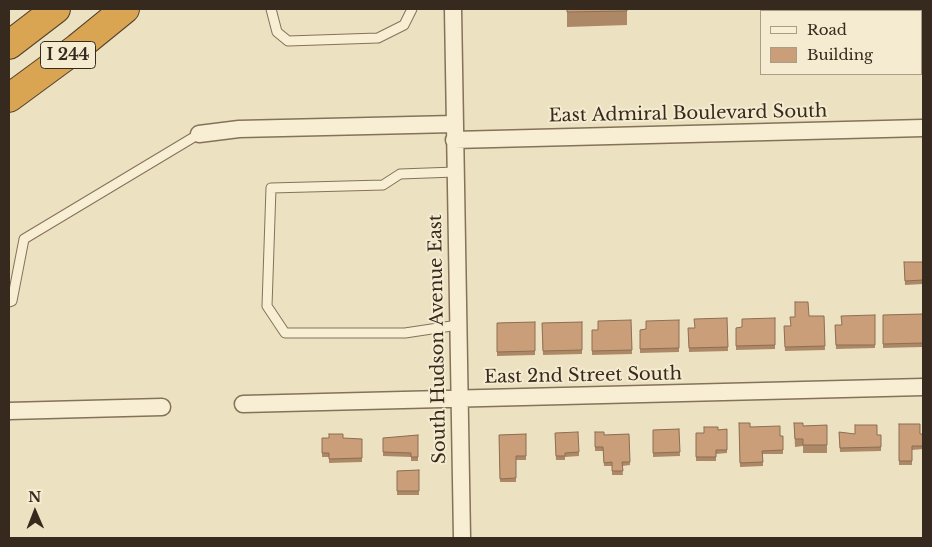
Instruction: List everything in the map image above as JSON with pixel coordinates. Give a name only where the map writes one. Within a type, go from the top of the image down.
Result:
[{"type":"highway","name":"I 244","points":[[9,45],[56,9]]},
{"type":"highway","name":"I 244","points":[[9,98],[77,48],[125,9]]},
{"type":"street","name":"South Hudson Avenue East","points":[[453,9],[462,538]]},
{"type":"street","name":"East Admiral Boulevard South","points":[[199,134],[239,129],[454,132],[923,128]]},
{"type":"street","name":"East 2nd Street South","points":[[243,404],[923,387]]},
{"type":"street","points":[[9,411],[162,407]]},
{"type":"lane","points":[[271,9],[277,32],[288,40],[378,38],[404,25],[412,9]]},
{"type":"lane","points":[[9,302],[12,301],[24,239],[199,134]]},
{"type":"lane","points":[[455,172],[400,174],[383,185],[272,188],[267,306],[285,333],[405,333],[458,325]]},
{"type":"building","points":[[567,9],[627,9],[627,11],[567,12]]},
{"type":"building","points":[[923,9],[923,51],[922,10],[855,10]]},
{"type":"building","points":[[904,262],[923,262],[923,280],[905,281]]},
{"type":"building","points":[[795,302],[808,302],[809,316],[824,316],[825,346],[785,347],[784,326],[791,326],[790,317],[795,317]]},
{"type":"building","points":[[923,314],[923,343],[883,344],[883,315]]},
{"type":"building","points":[[875,315],[875,345],[836,345],[835,325],[842,325],[841,316]]},
{"type":"building","points":[[727,318],[728,347],[689,348],[688,328],[695,328],[694,319]]},
{"type":"building","points":[[775,318],[775,345],[736,346],[736,328],[742,327],[742,319]]},
{"type":"building","points":[[631,320],[632,350],[592,351],[592,330],[598,330],[598,321]]},
{"type":"building","points":[[679,320],[679,348],[640,349],[640,330],[646,329],[646,321]]},
{"type":"building","points":[[535,322],[535,351],[497,352],[497,323]]},
{"type":"building","points":[[582,322],[582,350],[543,351],[542,323]]},
{"type":"building","points":[[739,423],[750,423],[750,427],[780,426],[780,436],[783,436],[783,450],[762,451],[763,462],[740,463]]},
{"type":"building","points":[[794,423],[803,423],[803,426],[827,425],[827,445],[803,445],[803,439],[795,439]]},
{"type":"building","points":[[899,424],[920,424],[920,434],[923,434],[923,446],[912,446],[912,461],[899,461]]},
{"type":"building","points":[[855,425],[877,425],[877,435],[881,435],[881,447],[840,448],[839,432],[855,434]]},
{"type":"building","points":[[704,427],[718,427],[718,430],[727,429],[727,450],[716,450],[716,457],[696,457],[696,433],[704,433]]},
{"type":"building","points":[[679,429],[680,452],[653,453],[653,430]]},
{"type":"building","points":[[578,432],[579,452],[565,453],[565,456],[556,456],[555,433]]},
{"type":"building","points":[[595,432],[604,432],[604,435],[629,434],[630,462],[622,462],[623,471],[612,471],[612,462],[604,463],[603,447],[595,447]]},
{"type":"building","points":[[329,434],[343,434],[343,438],[362,439],[362,458],[329,459],[329,453],[322,453],[322,438],[329,438]]},
{"type":"building","points":[[526,434],[526,456],[516,456],[516,478],[500,479],[499,435]]},
{"type":"building","points":[[418,435],[418,457],[411,457],[411,453],[383,452],[383,438]]},
{"type":"building","points":[[419,470],[419,491],[397,491],[397,471]]}]
